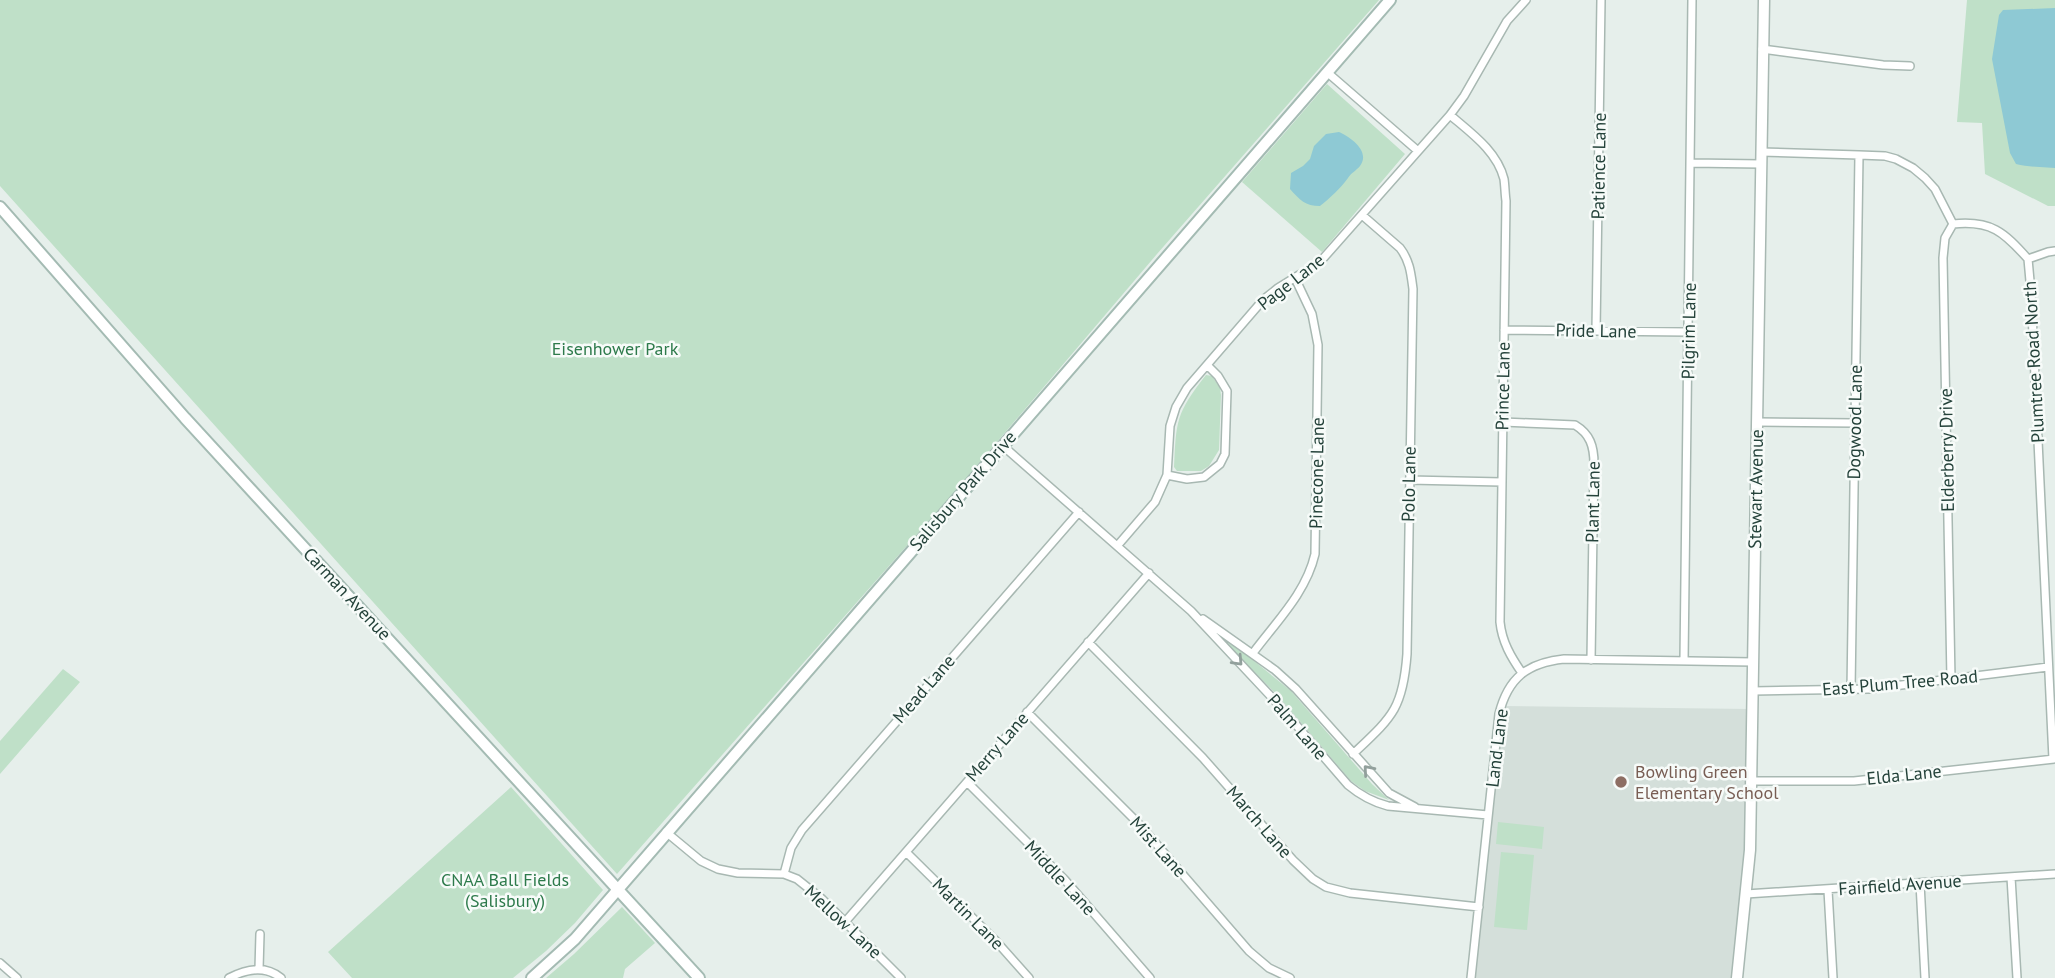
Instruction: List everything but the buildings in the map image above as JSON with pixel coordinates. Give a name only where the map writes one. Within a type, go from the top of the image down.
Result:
[{"type":"main road","name":"Salisbury Park Drive","points":[[532,978],[575,939],[1390,0]]},
{"type":"main road","name":"Carman Avenue","points":[[0,207],[185,418],[699,978]]},
{"type":"street","name":"Page Lane","points":[[1118,545],[1155,502],[1167,475],[1170,426],[1176,407],[1187,388],[1263,300],[1320,262],[1450,115],[1464,96],[1507,21],[1526,0]]},
{"type":"street","name":"Patience Lane","points":[[1596,331],[1601,0]]},
{"type":"street","name":"Pilgrim Lane","points":[[1684,661],[1692,0]]},
{"type":"street","name":"Stewart Avenue","points":[[1737,978],[1750,850],[1752,781],[1764,0]]},
{"type":"street","points":[[1762,49],[1910,66]]},
{"type":"street","points":[[1328,73],[1418,151]]},
{"type":"street","name":"Prince Lane","points":[[1450,115],[1488,149],[1497,162],[1503,178],[1506,201],[1502,635],[1522,673]]},
{"type":"street","points":[[1761,152],[1885,156],[1913,168],[1935,189],[1954,224],[1986,224],[1997,230],[2028,259],[2055,251]]},
{"type":"street","name":"Dogwood Lane","points":[[1851,690],[1859,155]]},
{"type":"street","points":[[1691,163],[1761,164]]},
{"type":"street","name":"Polo Lane","points":[[1353,754],[1392,714],[1405,681],[1407,654],[1413,289],[1411,269],[1399,248],[1362,215]]},
{"type":"street","name":"Elderberry Drive","points":[[1951,679],[1943,258],[1945,238],[1954,224]]},
{"type":"street","name":"Plumtree Road North","points":[[2028,259],[2054,759]]},
{"type":"street","name":"Pinecone Lane","points":[[1253,653],[1302,589],[1315,554],[1318,345],[1312,314],[1295,278]]},
{"type":"street","name":"Pride Lane","points":[[1504,330],[1688,332]]},
{"type":"street","points":[[1167,475],[1187,479],[1204,477],[1220,464],[1225,454],[1227,391],[1208,366]]},
{"type":"street","name":"Plant Lane","points":[[1503,422],[1575,425],[1585,431],[1592,443],[1591,660]]},
{"type":"street","points":[[1757,422],[1855,423]]},
{"type":"street","name":"Palm Lane","points":[[1002,445],[1191,611],[1279,705],[1348,785],[1361,795],[1377,803],[1422,810],[1488,815]]},
{"type":"street","points":[[1409,480],[1502,482]]},
{"type":"street","name":"Mead Lane","points":[[784,874],[791,848],[802,830],[1079,512]]},
{"type":"street","name":"Merry Lane","points":[[845,922],[1149,573]]},
{"type":"street","name":"Palm Lane","points":[[1191,611],[1275,670],[1296,689],[1389,793],[1422,810]]},
{"type":"street","name":"March Lane","points":[[1088,642],[1203,758],[1313,879],[1326,887],[1350,893],[1479,907]]},
{"type":"street","points":[[1522,673],[1547,661],[1753,662]]},
{"type":"street","name":"East Plum Tree Road","points":[[1753,691],[1851,690],[2048,667]]},
{"type":"street","name":"Land Lane","points":[[1471,978],[1499,715],[1503,698],[1522,673]]},
{"type":"street","name":"Mist Lane","points":[[1027,712],[1139,824],[1249,951],[1269,968],[1290,978]]},
{"type":"street","name":"Elda Lane","points":[[1752,781],[1854,781],[2054,759]]},
{"type":"street","name":"Middle Lane","points":[[967,782],[1065,880],[1150,978]]},
{"type":"street","points":[[666,832],[701,861],[718,869],[738,873],[784,874]]},
{"type":"street","name":"Martin Lane","points":[[906,852],[996,941],[1028,978]]},
{"type":"street","name":"Mellow Lane","points":[[784,874],[809,888],[901,978]]},
{"type":"street","name":"Fairfield Avenue","points":[[1746,894],[2055,874]]},
{"type":"street","points":[[2011,877],[2017,978]]},
{"type":"street","points":[[1920,883],[1925,978]]},
{"type":"street","points":[[1828,890],[1833,978]]},
{"type":"street","points":[[258,969],[260,934]]},
{"type":"street","points":[[0,963],[17,978]]},
{"type":"street","points":[[229,978],[240,972],[258,969],[281,978]]},
{"type":"shaded area","name":"Bowling Green Elementary School","points":[[1503,706],[1750,709],[1748,848],[1735,978],[1473,978]]},
{"type":"green space","name":"Eisenhower Park","points":[[0,0],[1379,0],[1157,254],[957,489],[617,874],[0,186]]},
{"type":"green space","points":[[1967,0],[2055,0],[2055,206],[2048,206],[1985,174],[1982,123],[1957,122]]},
{"type":"green space","points":[[1327,84],[1405,154],[1322,252],[1242,182]]},
{"type":"green space","points":[[1206,375],[1212,376],[1220,388],[1219,450],[1209,466],[1201,471],[1177,471],[1174,467],[1180,418],[1189,399]]},
{"type":"green space","points":[[1227,639],[1291,691],[1389,800],[1365,791],[1351,781],[1279,697],[1225,642]]},
{"type":"green space","points":[[63,669],[80,682],[0,774],[0,741]]},
{"type":"green space","name":"CNAA Ball Fields (Salisbury)","points":[[511,787],[603,890],[575,923],[513,978],[352,978],[328,952]]},
{"type":"green space","points":[[1498,822],[1544,827],[1542,849],[1496,844]]},
{"type":"green space","points":[[1501,852],[1534,855],[1527,930],[1494,927]]},
{"type":"green space","points":[[622,907],[655,943],[625,969],[623,978],[546,978],[574,954]]},
{"type":"water","points":[[2055,8],[2055,168],[2016,164],[2010,153],[1992,59],[1999,15],[2003,10]]},
{"type":"water","points":[[1339,132],[1358,145],[1363,160],[1339,189],[1320,206],[1307,204],[1290,189],[1291,173],[1310,159],[1314,146],[1326,134]]},
{"type":"place","name":"Bowling Green Elementary School","points":[[1621,782]]}]
